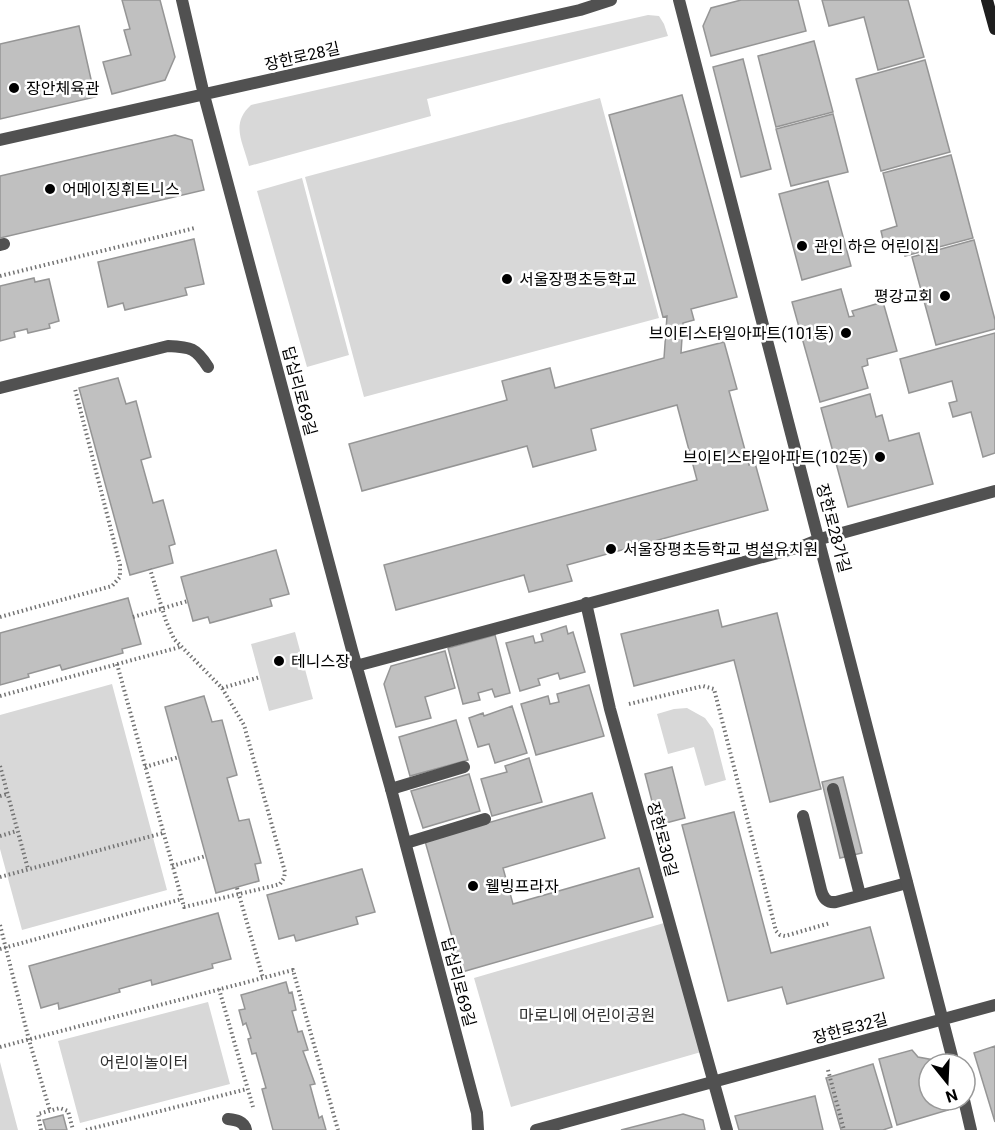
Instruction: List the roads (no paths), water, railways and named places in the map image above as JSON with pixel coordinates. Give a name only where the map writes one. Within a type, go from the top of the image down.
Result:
[{"type":"street","name":"답십리로69길","points":[[182,0],[204,95],[356,666],[392,789],[477,1113],[478,1130]]},
{"type":"street","name":"장한로28길","points":[[0,141],[204,95],[579,5],[610,0]]},
{"type":"street","name":"장한로28가길","points":[[680,0],[951,1052]]},
{"type":"street","points":[[987,0],[995,29]]},
{"type":"street","points":[[0,388],[168,346],[186,347],[198,352],[208,367]]},
{"type":"street","points":[[356,666],[800,547],[820,539],[995,491]]},
{"type":"street","name":"장한로30길","points":[[586,603],[610,709],[669,927],[715,1082]]},
{"type":"street","points":[[392,789],[464,767]]},
{"type":"street","points":[[833,789],[860,895]]},
{"type":"street","points":[[803,816],[824,897],[833,902],[907,883]]},
{"type":"street","points":[[406,843],[485,819]]},
{"type":"street","name":"장한로32길","points":[[536,1130],[995,1005]]},
{"type":"street","points":[[715,1082],[727,1130]]},
{"type":"street","points":[[967,1112],[971,1130]]},
{"type":"street","points":[[228,1119],[238,1120],[246,1130]]},
{"type":"place","name":"장안체육관","points":[[14,88]]},
{"type":"place","name":"어메이징휘트니스","points":[[50,189]]},
{"type":"place","name":"관인 하은 어린이집","points":[[802,246]]},
{"type":"place","name":"서울장평초등학교","points":[[507,279]]},
{"type":"place","name":"평강교회","points":[[945,296]]},
{"type":"place","name":"브이티스타일아파트(101동)","points":[[846,333]]},
{"type":"place","name":"브이티스타일아파트(102동)","points":[[880,457]]},
{"type":"place","name":"서울장평초등학교 병설유치원","points":[[611,549]]},
{"type":"place","name":"테니스장","points":[[279,661]]},
{"type":"place","name":"웰빙프라자","points":[[473,886]]},
{"type":"park label","name":"마로니에 어린이공원","points":[[587,1015]]},
{"type":"park label","name":"어린이놀이터","points":[[144,1062]]}]
